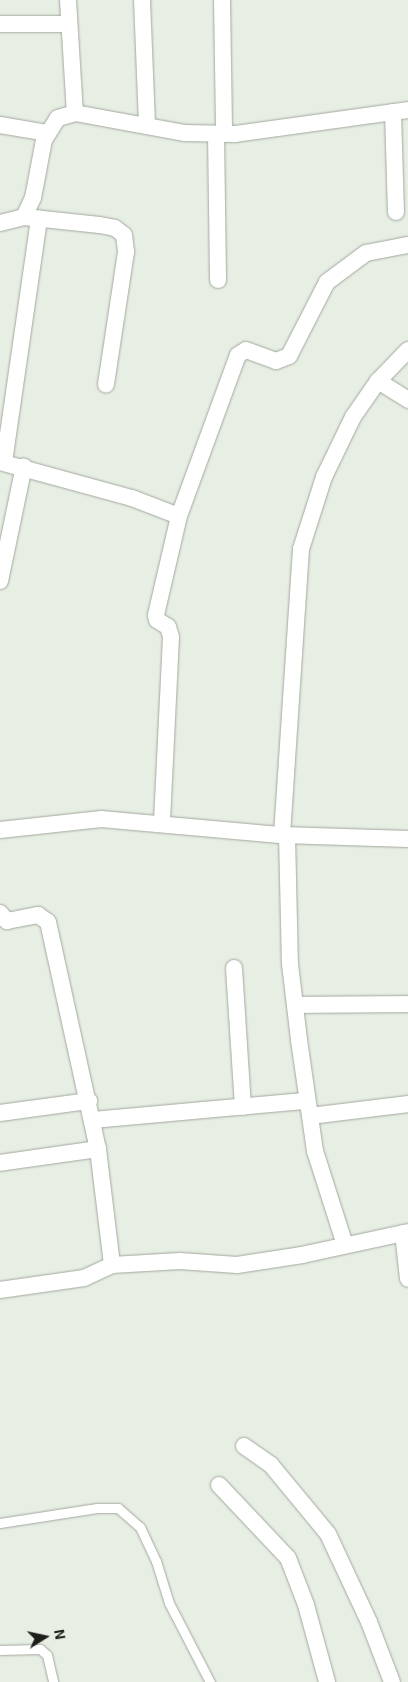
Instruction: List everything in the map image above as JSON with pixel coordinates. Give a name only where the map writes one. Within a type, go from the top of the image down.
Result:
[{"type":"street","points":[[68,0],[75,112]]},
{"type":"street","points":[[142,0],[147,126]]},
{"type":"street","points":[[218,280],[222,0]]},
{"type":"street","points":[[0,24],[69,24]]},
{"type":"street","points":[[179,516],[24,466],[2,462],[6,401],[34,198],[44,140],[58,118],[75,112],[185,133],[220,134],[400,111],[396,212]]},
{"type":"street","points":[[0,125],[48,133]]},
{"type":"street","points":[[0,222],[32,218],[115,228],[124,235],[126,252],[106,385]]},
{"type":"street","points":[[162,823],[171,637],[168,627],[157,620],[156,615],[179,516],[238,355],[246,350],[276,361],[289,356],[327,282],[366,253],[408,245]]},
{"type":"street","points":[[345,1245],[315,1151],[290,964],[284,835],[300,549],[324,477],[353,417],[378,381],[408,350]]},
{"type":"street","points":[[378,381],[408,400]]},
{"type":"street","points":[[0,582],[24,466]]},
{"type":"street","points":[[0,830],[101,819],[284,835],[408,839]]},
{"type":"street","points":[[0,913],[7,921],[38,915],[48,922],[89,1101],[98,1149],[112,1264]]},
{"type":"street","points":[[234,968],[243,1107]]},
{"type":"street","points":[[295,1004],[408,1004]]},
{"type":"street","points":[[0,1114],[89,1101]]},
{"type":"street","points":[[92,1120],[243,1107],[309,1108],[408,1104]]},
{"type":"street","points":[[0,1163],[98,1149]]},
{"type":"street","points":[[0,1290],[84,1278],[112,1264],[180,1261],[237,1265],[406,1232],[408,1279]]},
{"type":"street","points":[[244,1446],[271,1465],[328,1534],[369,1622],[392,1682]]},
{"type":"street","points":[[219,1485],[288,1558],[306,1605],[328,1682]]},
{"type":"lane","points":[[0,1523],[96,1508],[118,1508],[140,1527],[156,1562],[169,1603],[210,1682]]},
{"type":"lane","points":[[0,1650],[40,1650],[46,1655],[53,1682]]}]
